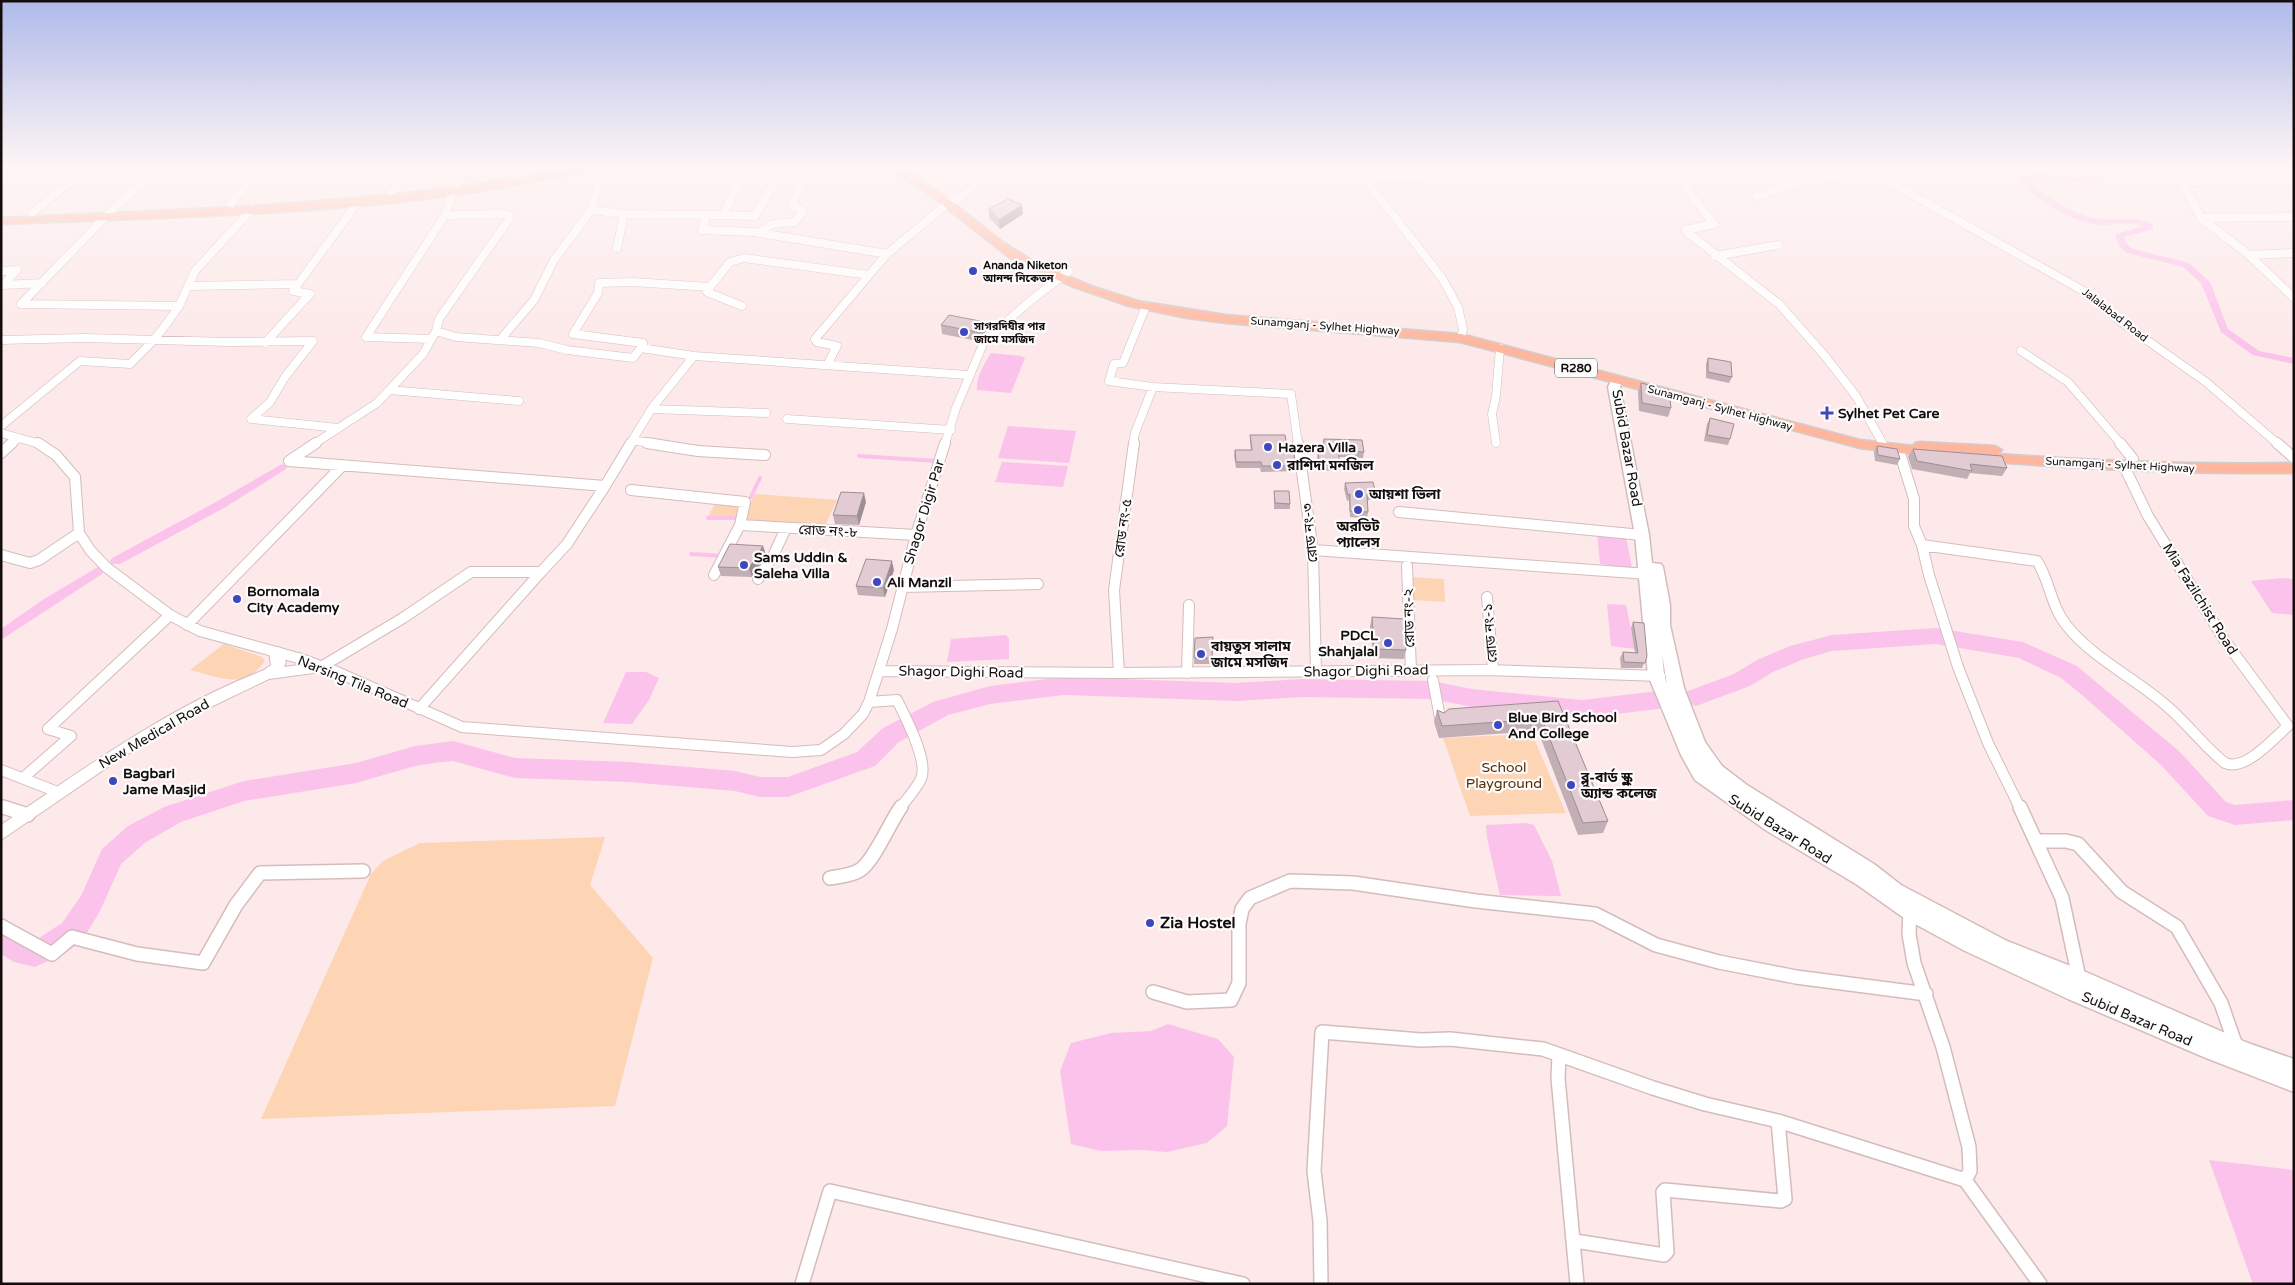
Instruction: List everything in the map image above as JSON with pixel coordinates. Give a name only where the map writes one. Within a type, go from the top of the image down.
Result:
[{"type":"main road","name":"Sunamganj - Sylhet Highway","points":[[974,227],[1004,249],[1146,306],[1192,315],[1240,320],[1409,332],[1462,333],[1500,348],[1617,375],[1792,428],[1860,444],[1899,450],[2075,464],[2294,458]]},
{"type":"main road","name":"Sunamganj - Sylhet Highway","points":[[1065,275],[1150,298],[1197,307],[1251,314],[1419,323],[1883,444],[2228,470],[2294,468]]},
{"type":"main road","name":"Subid Bazar Road","points":[[1617,375],[1614,387],[1616,404],[1648,574],[1656,675],[1689,756],[1701,776],[1773,826],[1910,906],[1969,944],[2212,1051],[2239,1055],[2294,1069]]},
{"type":"main road","name":"Subid Bazar Road","points":[[1617,375],[1623,391],[1627,425],[1663,605],[1663,625],[1674,677],[1686,716],[1698,744],[1716,771],[1741,790],[1868,869],[1910,906],[2001,947],[2079,978],[2294,1082]]},
{"type":"street","points":[[96,227],[21,304],[179,306]]},
{"type":"street","points":[[1,426],[80,361],[130,364],[154,340],[179,306],[195,271],[235,227]]},
{"type":"street","points":[[265,343],[310,294],[294,292],[340,227]]},
{"type":"street","points":[[431,339],[366,337],[437,227]]},
{"type":"street","points":[[501,227],[440,319],[436,331],[423,354],[377,402],[288,461],[605,486]]},
{"type":"street","points":[[500,340],[534,300],[554,260],[578,227]]},
{"type":"street","points":[[617,248],[621,227]]},
{"type":"street","points":[[702,227],[702,230],[760,233],[887,254]]},
{"type":"street","points":[[760,233],[768,227]]},
{"type":"street","points":[[827,365],[837,346],[815,340],[887,254],[921,227]]},
{"type":"street","points":[[1403,227],[1442,278],[1458,307],[1462,333]]},
{"type":"street","points":[[1700,227],[1686,230],[1715,256],[1740,272],[1779,304],[1825,356],[1856,396],[1883,444]]},
{"type":"street","name":"Jalalabad Road","points":[[1972,227],[2089,294],[2117,319],[2206,382],[2294,458]]},
{"type":"street","points":[[2213,227],[2249,255],[2294,298]]},
{"type":"street","points":[[1715,256],[1778,245]]},
{"type":"street","points":[[2249,255],[2294,253]]},
{"type":"street","points":[[436,331],[456,337],[539,343],[566,350],[633,358],[642,348],[643,343],[573,334],[598,292],[597,287],[599,283],[632,282],[708,287],[713,286],[730,262],[739,258],[869,276]]},
{"type":"street","points":[[1,271],[17,270],[3,285],[42,283]]},
{"type":"street","name":"Shagor Digir Par","points":[[808,752],[822,750],[833,743],[854,725],[863,714],[869,702],[892,629],[901,586],[951,430],[956,408],[968,375],[984,342],[1030,301],[1065,275]]},
{"type":"street","points":[[189,286],[298,284]]},
{"type":"street","points":[[708,287],[707,292],[742,306]]},
{"type":"street","points":[[1146,306],[1130,349],[1122,364],[1114,364],[1108,380],[1111,382],[1153,387]]},
{"type":"street","points":[[1,340],[51,338],[211,340],[265,343],[313,341],[285,377],[270,402],[251,419],[338,428]]},
{"type":"street","points":[[642,348],[694,356],[968,375]]},
{"type":"street","points":[[1496,443],[1492,414],[1496,396],[1500,348]]},
{"type":"street","name":"Mia Fazilchist Road","points":[[1922,545],[2037,561],[2057,612],[2068,628],[2107,662],[2161,701],[2193,730],[2222,762],[2230,765],[2256,755],[2288,726],[2225,641],[2148,516],[2128,462],[2068,382],[2021,351]]},
{"type":"street","points":[[419,709],[567,544],[652,409],[694,356]]},
{"type":"street","name":"রোড নং-৩","points":[[1153,387],[1291,394],[1313,550],[1316,606],[1316,672]]},
{"type":"street","name":"রোড নং-৫","points":[[1119,673],[1114,590],[1135,433],[1153,387]]},
{"type":"street","points":[[389,390],[520,401]]},
{"type":"street","points":[[652,409],[766,413]]},
{"type":"street","points":[[787,419],[951,430]]},
{"type":"street","points":[[1,433],[36,442],[56,455],[75,477],[79,533],[40,560],[30,563],[1,555]]},
{"type":"street","points":[[1,453],[18,438]]},
{"type":"street","points":[[633,440],[656,446],[765,455]]},
{"type":"street","points":[[1899,450],[1914,499],[1914,526],[1922,545],[1929,575],[1948,630],[1958,667],[1988,742],[2037,841],[2062,898],[2079,978]]},
{"type":"street","points":[[187,625],[344,465]]},
{"type":"street","points":[[631,490],[745,502],[740,525],[714,575]]},
{"type":"street","points":[[1399,512],[1642,535]]},
{"type":"street","name":"রোড নং-৮","points":[[740,525],[916,536]]},
{"type":"street","points":[[758,579],[773,556],[786,528]]},
{"type":"street","name":"Narsing Tila Road","points":[[79,533],[106,567],[170,615],[187,625],[200,631],[276,652],[321,667],[462,727],[808,752]]},
{"type":"street","points":[[1313,550],[1648,574]]},
{"type":"street","name":"রোড নং-২","points":[[1407,566],[1411,671]]},
{"type":"street","points":[[321,667],[403,618],[471,572],[541,572]]},
{"type":"street","points":[[901,586],[1038,584]]},
{"type":"street","name":"রোড নং-১","points":[[1487,597],[1493,670]]},
{"type":"street","points":[[1187,673],[1189,606]]},
{"type":"street","points":[[22,778],[71,736],[48,729],[170,615]]},
{"type":"street","points":[[267,674],[276,668],[279,662],[276,652]]},
{"type":"street","name":"New Medical Road","points":[[1,834],[116,754],[151,732],[206,702],[267,674],[321,667]]},
{"type":"street","name":"Shagor Dighi Road","points":[[879,671],[1187,673],[1493,670],[1674,677]]},
{"type":"street","points":[[1434,680],[1440,718]]},
{"type":"street","points":[[830,878],[862,869],[879,845],[889,824],[922,777],[921,761],[915,736],[897,700],[869,702]]},
{"type":"street","points":[[1,770],[60,792]]},
{"type":"street","points":[[1,806],[28,815]]},
{"type":"street","points":[[2037,841],[2066,841],[2078,844],[2122,892],[2177,927],[2221,1003],[2239,1055]]},
{"type":"street","points":[[1,926],[52,954],[72,937],[137,954],[203,963],[236,905],[260,873],[363,871]]},
{"type":"street","points":[[1153,992],[1188,1002],[1231,1000],[1238,983],[1239,924],[1242,909],[1250,898],[1290,881],[1304,881],[1353,882],[1476,901],[1595,914],[1656,945],[1719,962],[1796,977],[1926,994]]},
{"type":"street","points":[[1910,906],[1909,934],[1914,963],[1943,1047],[1969,1147],[1970,1171],[1965,1180]]},
{"type":"street","points":[[1322,1284],[1320,1220],[1314,1171],[1322,1032],[1421,1040],[1468,1041],[1543,1049],[1705,1104],[1778,1121],[1965,1180],[2040,1284]]},
{"type":"street","points":[[1559,1055],[1557,1067],[1575,1241],[1577,1284]]},
{"type":"street","points":[[1575,1241],[1664,1255],[1668,1252],[1663,1201],[1663,1192],[1665,1190],[1781,1201],[1785,1198],[1778,1121]]},
{"type":"street","points":[[802,1284],[830,1191],[1243,1284]]},
{"type":"green space","points":[[755,494],[837,500],[824,528],[747,521],[744,516]]},
{"type":"green space","points":[[716,501],[741,503],[735,517],[708,517]]},
{"type":"green space","points":[[1411,577],[1444,579],[1445,602],[1411,600]]},
{"type":"green space","points":[[224,644],[262,657],[265,661],[257,670],[240,679],[221,678],[190,670]]},
{"type":"green space","name":"School Playground","points":[[1532,734],[1566,813],[1470,816],[1443,738]]},
{"type":"green space","points":[[605,837],[590,885],[653,958],[615,1106],[261,1119],[371,874],[383,861],[420,843]]},
{"type":"shaded area","points":[[991,353],[1025,358],[1011,393],[977,390],[979,375]]},
{"type":"shaded area","points":[[1008,426],[1076,431],[1069,463],[998,458]]},
{"type":"shaded area","points":[[1002,462],[1068,466],[1063,487],[995,482]]},
{"type":"shaded area","points":[[1597,534],[1626,537],[1632,568],[1600,564]]},
{"type":"shaded area","points":[[2283,578],[2294,579],[2294,615],[2272,613],[2251,581]]},
{"type":"shaded area","points":[[1607,604],[1626,605],[1635,649],[1611,646]]},
{"type":"shaded area","points":[[1006,635],[1009,639],[1009,659],[947,662],[951,639]]},
{"type":"shaded area","points":[[626,672],[646,672],[659,678],[649,700],[632,724],[603,723]]},
{"type":"shaded area","points":[[1526,823],[1534,825],[1552,861],[1561,896],[1500,895],[1487,838],[1486,825]]},
{"type":"shaded area","points":[[1168,1024],[1218,1039],[1234,1057],[1227,1126],[1207,1143],[1167,1152],[1141,1150],[1101,1151],[1071,1144],[1060,1071],[1071,1043],[1111,1033],[1151,1031]]},
{"type":"shaded area","points":[[2209,1160],[2294,1170],[2294,1284],[2253,1284]]},
{"type":"building","points":[[949,315],[985,322],[977,332],[941,325]]},
{"type":"building","points":[[1708,358],[1731,362],[1732,377],[1708,372]]},
{"type":"building","points":[[1641,383],[1669,390],[1671,408],[1642,403]]},
{"type":"building","points":[[1710,418],[1734,424],[1730,439],[1707,435]]},
{"type":"building","points":[[1250,435],[1285,435],[1288,452],[1294,452],[1295,466],[1262,466],[1261,462],[1236,462],[1235,450],[1252,450]]},
{"type":"building","points":[[1324,439],[1362,440],[1364,452],[1338,451],[1340,464],[1320,465],[1318,453],[1323,453]]},
{"type":"building","points":[[1877,446],[1897,449],[1900,459],[1878,455]]},
{"type":"building","points":[[1913,449],[2002,456],[2007,468],[1970,464],[1972,471],[1917,461]]},
{"type":"building","points":[[1373,482],[1376,494],[1367,494],[1368,512],[1350,511],[1350,494],[1348,495],[1345,483]]},
{"type":"building","points":[[1274,491],[1289,491],[1290,504],[1275,503]]},
{"type":"building","points":[[841,492],[864,493],[857,516],[833,515]]},
{"type":"building","points":[[730,544],[763,546],[749,568],[718,567]]},
{"type":"building","points":[[866,559],[892,561],[883,588],[856,586]]},
{"type":"building","name":"PDCL Shahjalal","points":[[1372,617],[1404,619],[1406,650],[1374,649]]},
{"type":"building","points":[[1633,622],[1644,623],[1647,656],[1645,663],[1624,662],[1623,652],[1638,653]]},
{"type":"building","points":[[1213,637],[1212,658],[1194,658],[1195,638]]},
{"type":"building","points":[[1558,701],[1608,821],[1583,823],[1542,719],[1442,726],[1437,710],[1444,713],[1449,709]]},
{"type":"waterway","points":[[2150,227],[2119,236],[2123,245],[2130,251],[2186,265],[2205,282],[2224,330],[2256,353],[2294,361]]},
{"type":"waterway","points":[[859,456],[937,461]]},
{"type":"waterway","points":[[116,561],[220,505],[282,467]]},
{"type":"waterway","points":[[751,497],[760,478]]},
{"type":"waterway","points":[[708,518],[738,518]]},
{"type":"waterway","points":[[691,554],[723,556]]},
{"type":"waterway","points":[[1,636],[48,602],[98,571]]},
{"type":"waterway","points":[[1696,697],[1742,680],[1765,666],[1798,652],[1832,643],[1936,636],[2023,650],[2069,672],[2090,689],[2170,758],[2217,809],[2235,815],[2294,810]]},
{"type":"waterway","points":[[1,940],[24,953],[35,955],[57,943],[72,932],[91,903],[111,857],[137,834],[173,814],[244,791],[356,773],[415,756],[434,753],[453,751],[515,768],[629,772],[735,781],[760,787],[788,787],[866,759],[891,735],[941,708],[990,695],[1064,686],[1236,692],[1302,688],[1432,690],[1472,698],[1582,709],[1658,700]]},
{"type":"place","name":"Ananda Niketon আনন্দ নিকেতন","points":[[973,271]]},
{"type":"place","name":"সাগরদিঘীর পার জামে মসজিদ","points":[[964,332]]},
{"type":"place","name":"Sylhet Pet Care","points":[[1827,413]]},
{"type":"place","name":"Hazera Villa","points":[[1268,447]]},
{"type":"place","name":"রাশিদা মনজিল","points":[[1277,465]]},
{"type":"place","name":"আয়শা ভিলা","points":[[1359,494]]},
{"type":"place","name":"অরভিট প্যালেস","points":[[1358,510]]},
{"type":"place","name":"Sams Uddin & Saleha Villa","points":[[744,565]]},
{"type":"place","name":"Ali Manzil","points":[[877,582]]},
{"type":"place","name":"Bornomala City Academy","points":[[237,599]]},
{"type":"place","name":"PDCL Shahjalal","points":[[1388,643]]},
{"type":"place","name":"বায়তুস সালাম জামে মসজিদ","points":[[1201,654]]},
{"type":"place","name":"Blue Bird School And College","points":[[1498,725]]},
{"type":"place","name":"Bagbari Jame Masjid","points":[[113,781]]},
{"type":"place","name":"ব্লু-বার্ড স্কুল অ্যান্ড কলেজ","points":[[1571,785]]},
{"type":"place","name":"Zia Hostel","points":[[1150,923]]}]
